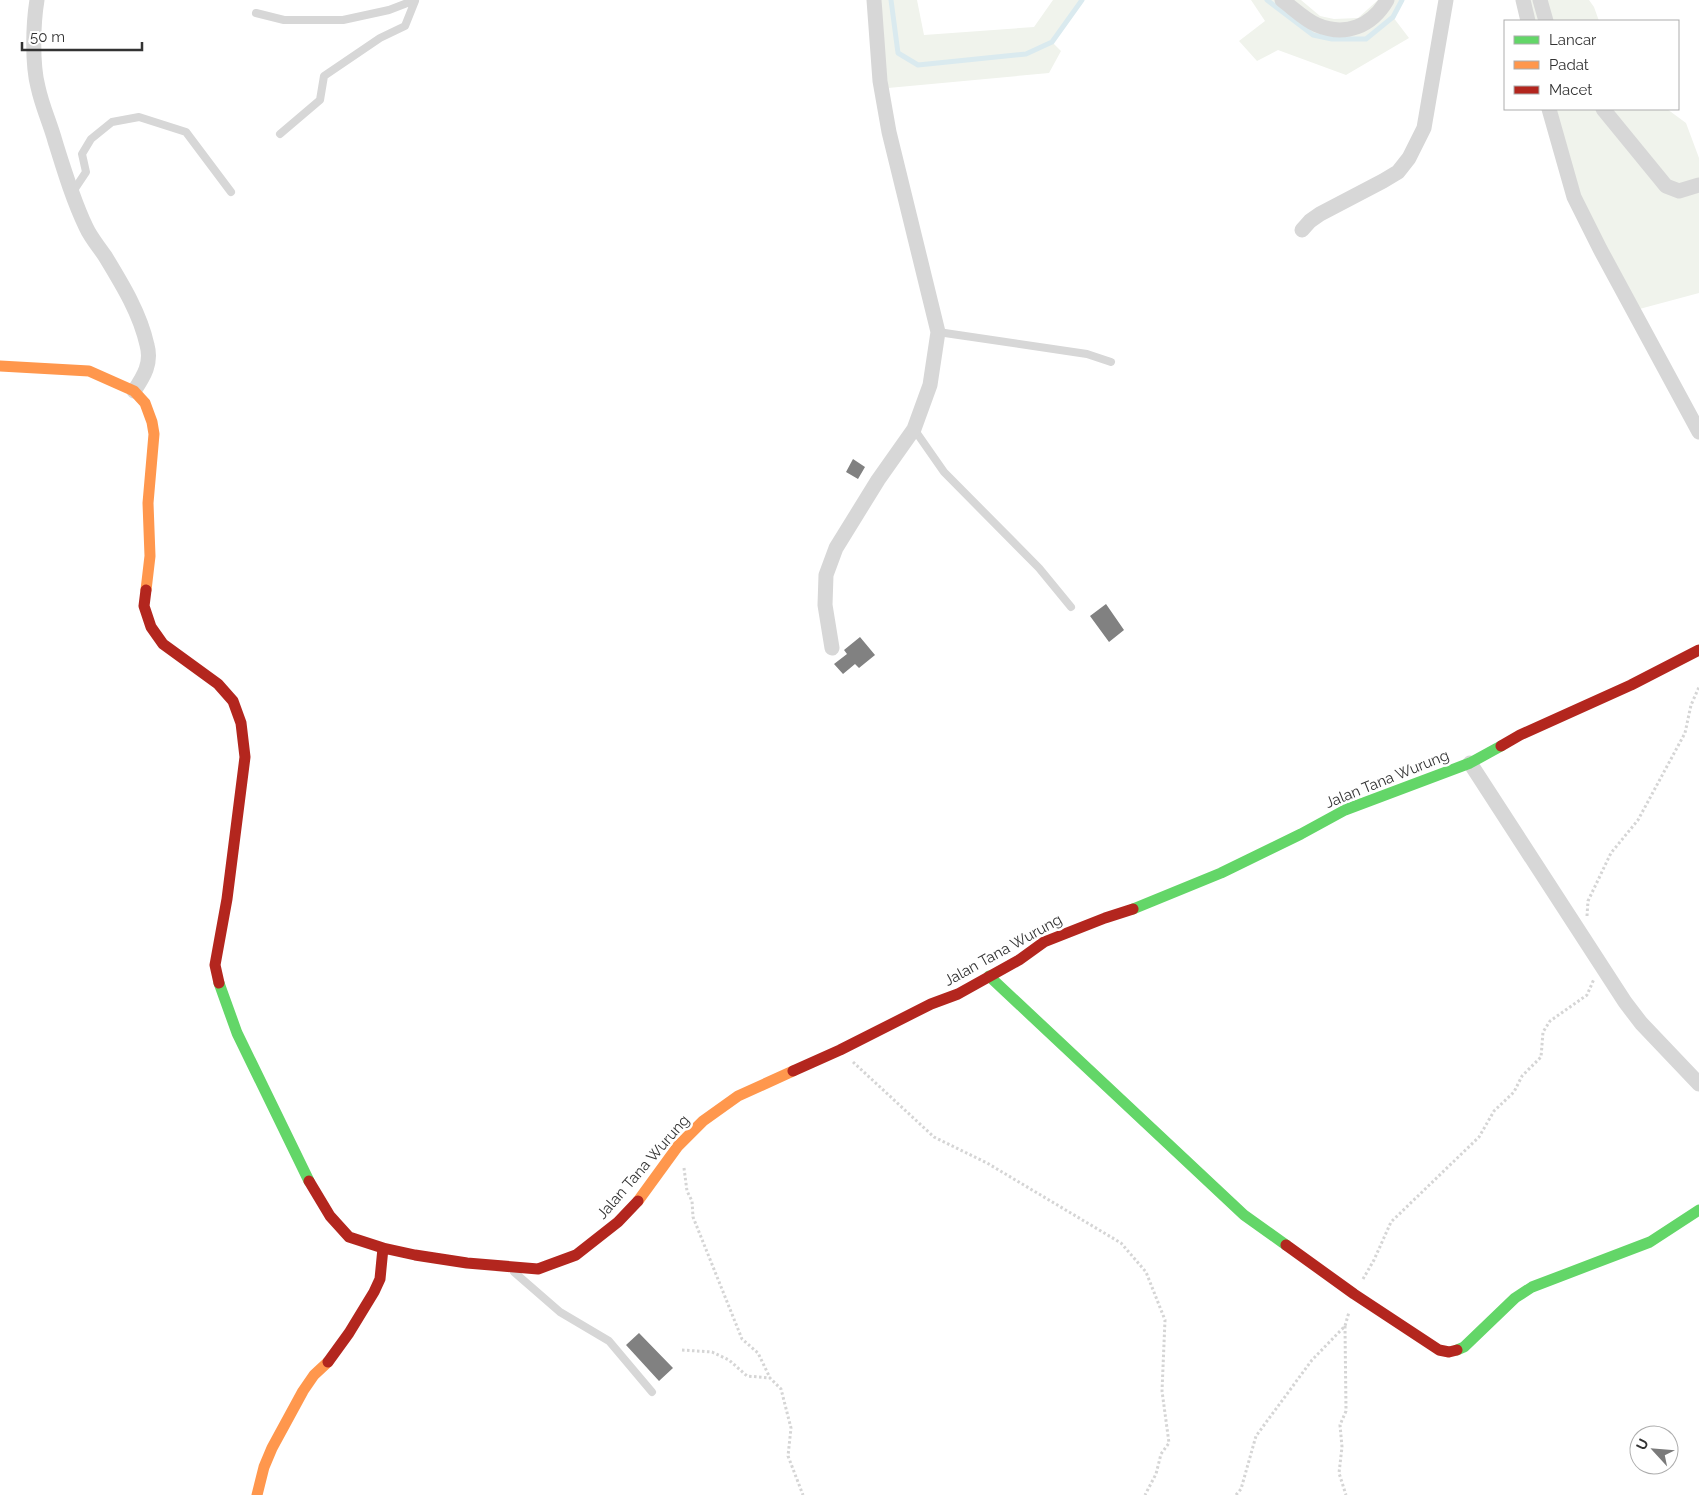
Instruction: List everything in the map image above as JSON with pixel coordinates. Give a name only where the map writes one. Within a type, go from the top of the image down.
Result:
[{"type":"street","points":[[0,366],[90,371],[134,391],[144,376],[149,358],[148,346],[141,323],[128,295],[86,228],[44,110],[37,85],[35,68],[34,45],[37,0]]},
{"type":"street","points":[[832,648],[825,605],[826,575],[836,548],[878,480],[914,429],[930,385],[938,332],[889,132],[880,81],[874,0]]},
{"type":"street","points":[[1282,0],[1316,25],[1332,29],[1349,30],[1360,27],[1374,17],[1387,0]]},
{"type":"street","points":[[1302,230],[1320,214],[1398,172],[1409,158],[1424,128],[1446,0]]},
{"type":"street","points":[[1523,0],[1528,20]]},
{"type":"street","points":[[1540,0],[1546,20]]},
{"type":"street","points":[[1549,110],[1574,197],[1699,432]]},
{"type":"street","points":[[1604,110],[1666,186],[1679,191],[1699,185]]},
{"type":"street","name":"Jalan Tana Wurung","points":[[134,391],[145,403],[154,434],[148,503],[150,556],[144,606],[151,627],[163,644],[218,684],[233,701],[241,723],[245,757],[229,890],[215,965],[220,988],[241,1042],[307,1177],[330,1216],[349,1237],[383,1248],[415,1255],[467,1263],[538,1269],[576,1255],[618,1222],[639,1199],[678,1146],[703,1121],[738,1096],[840,1050],[931,1004],[958,994],[1019,960],[1044,942],[1058,935],[1134,909],[1221,873],[1346,810],[1470,763],[1520,735],[1631,685],[1699,650]]},
{"type":"street","points":[[1470,763],[1612,983],[1631,1009],[1699,1084]]},
{"type":"street","points":[[989,976],[1244,1215],[1354,1294],[1439,1350],[1447,1352],[1456,1351],[1464,1347],[1508,1304],[1532,1287],[1645,1244],[1659,1237],[1699,1210]]},
{"type":"street","points":[[258,1495],[267,1460],[303,1391],[314,1375],[328,1362],[349,1333],[374,1292],[380,1279],[383,1248]]},
{"type":"lane","points":[[256,12],[284,20],[343,20],[389,10],[415,0]]},
{"type":"lane","points":[[280,134],[320,100],[324,76],[380,38],[405,26],[415,0]]},
{"type":"lane","points":[[72,193],[86,172],[82,154],[92,140],[112,122],[139,117],[186,132],[231,192]]},
{"type":"lane","points":[[938,332],[1087,354],[1111,362]]},
{"type":"lane","points":[[914,429],[944,472],[1038,568],[1071,606]]},
{"type":"lane","points":[[506,1266],[560,1312],[609,1341],[652,1392]]},
{"type":"path","points":[[1584,938],[1588,901],[1611,853],[1638,820],[1685,733],[1691,705],[1699,686]]},
{"type":"path","points":[[1346,1495],[1339,1472],[1342,1448],[1340,1425],[1346,1411],[1345,1326],[1354,1294],[1374,1260],[1391,1222],[1479,1137],[1494,1111],[1514,1092],[1522,1076],[1541,1057],[1543,1032],[1550,1021],[1587,996],[1594,977]]},
{"type":"path","points":[[840,1050],[934,1137],[987,1163],[1122,1243],[1146,1272],[1165,1320],[1162,1391],[1169,1443],[1160,1454],[1156,1474],[1145,1495]]},
{"type":"path","points":[[678,1146],[686,1174],[687,1192],[692,1202],[693,1217],[742,1339],[758,1353],[770,1378],[781,1389],[791,1428],[788,1456],[803,1495]]},
{"type":"path","points":[[1236,1495],[1241,1489],[1256,1436],[1312,1360],[1345,1326]]},
{"type":"path","points":[[682,1350],[712,1352],[729,1360],[747,1376],[770,1378]]},
{"type":"shaded area","points":[[879,0],[917,0],[924,35],[1034,27],[1053,0],[1082,0],[1052,42],[1061,51],[1049,73],[888,88]]},
{"type":"shaded area","points":[[1251,0],[1301,0],[1320,16],[1334,19],[1358,18],[1378,0],[1402,0],[1393,17],[1409,38],[1346,75],[1278,50],[1257,61],[1239,41],[1265,21]]},
{"type":"shaded area","points":[[1522,0],[1589,0],[1599,20],[1527,20]]},
{"type":"shaded area","points":[[1550,110],[1668,110],[1686,123],[1699,158],[1699,293],[1632,311],[1575,209]]},
{"type":"building","points":[[853,459],[865,467],[858,479],[846,472]]},
{"type":"building","points":[[1106,604],[1124,630],[1109,642],[1090,616]]},
{"type":"building","points":[[860,637],[875,655],[859,668],[855,664],[843,674],[834,664],[847,654],[844,650]]},
{"type":"building","points":[[639,1333],[673,1368],[659,1381],[626,1345]]},
{"type":"waterway","points":[[891,0],[898,53],[918,65],[1026,54],[1052,42],[1082,0]]},
{"type":"waterway","points":[[1267,0],[1313,35],[1332,39],[1366,39],[1393,17],[1402,0]]},
{"type":"traffic: fast","points":[[1133,909],[1221,873],[1345,810],[1470,763],[1501,746]]},
{"type":"traffic: fast","points":[[989,976],[1244,1215],[1286,1245]]},
{"type":"traffic: fast","points":[[219,983],[237,1033],[309,1181]]},
{"type":"traffic: fast","points":[[1457,1350],[1464,1347],[1515,1298],[1532,1287],[1650,1242],[1699,1210]]},
{"type":"traffic: slow","points":[[0,366],[89,371],[134,391],[145,403],[154,434],[148,503],[150,556],[146,590]]},
{"type":"traffic: slow","points":[[638,1201],[678,1146],[703,1121],[738,1096],[793,1071]]},
{"type":"traffic: slow","points":[[257,1495],[264,1467],[272,1448],[303,1391],[314,1375],[328,1362]]},
{"type":"traffic: jam","points":[[146,590],[144,606],[151,627],[163,644],[218,684],[233,701],[241,723],[245,757],[227,899],[215,965],[219,983]]},
{"type":"traffic: jam","points":[[1501,746],[1520,735],[1631,685],[1699,650]]},
{"type":"traffic: jam","points":[[793,1071],[840,1050],[931,1004],[958,994],[1019,960],[1044,942],[1133,909]]},
{"type":"traffic: jam","points":[[309,1181],[330,1216],[349,1237],[383,1248],[380,1279],[374,1292],[349,1333],[328,1362]]},
{"type":"traffic: jam","points":[[383,1248],[467,1263],[538,1269],[576,1255],[618,1222],[638,1201]]},
{"type":"traffic: jam","points":[[1286,1245],[1354,1294],[1439,1350],[1449,1352],[1457,1350]]}]
